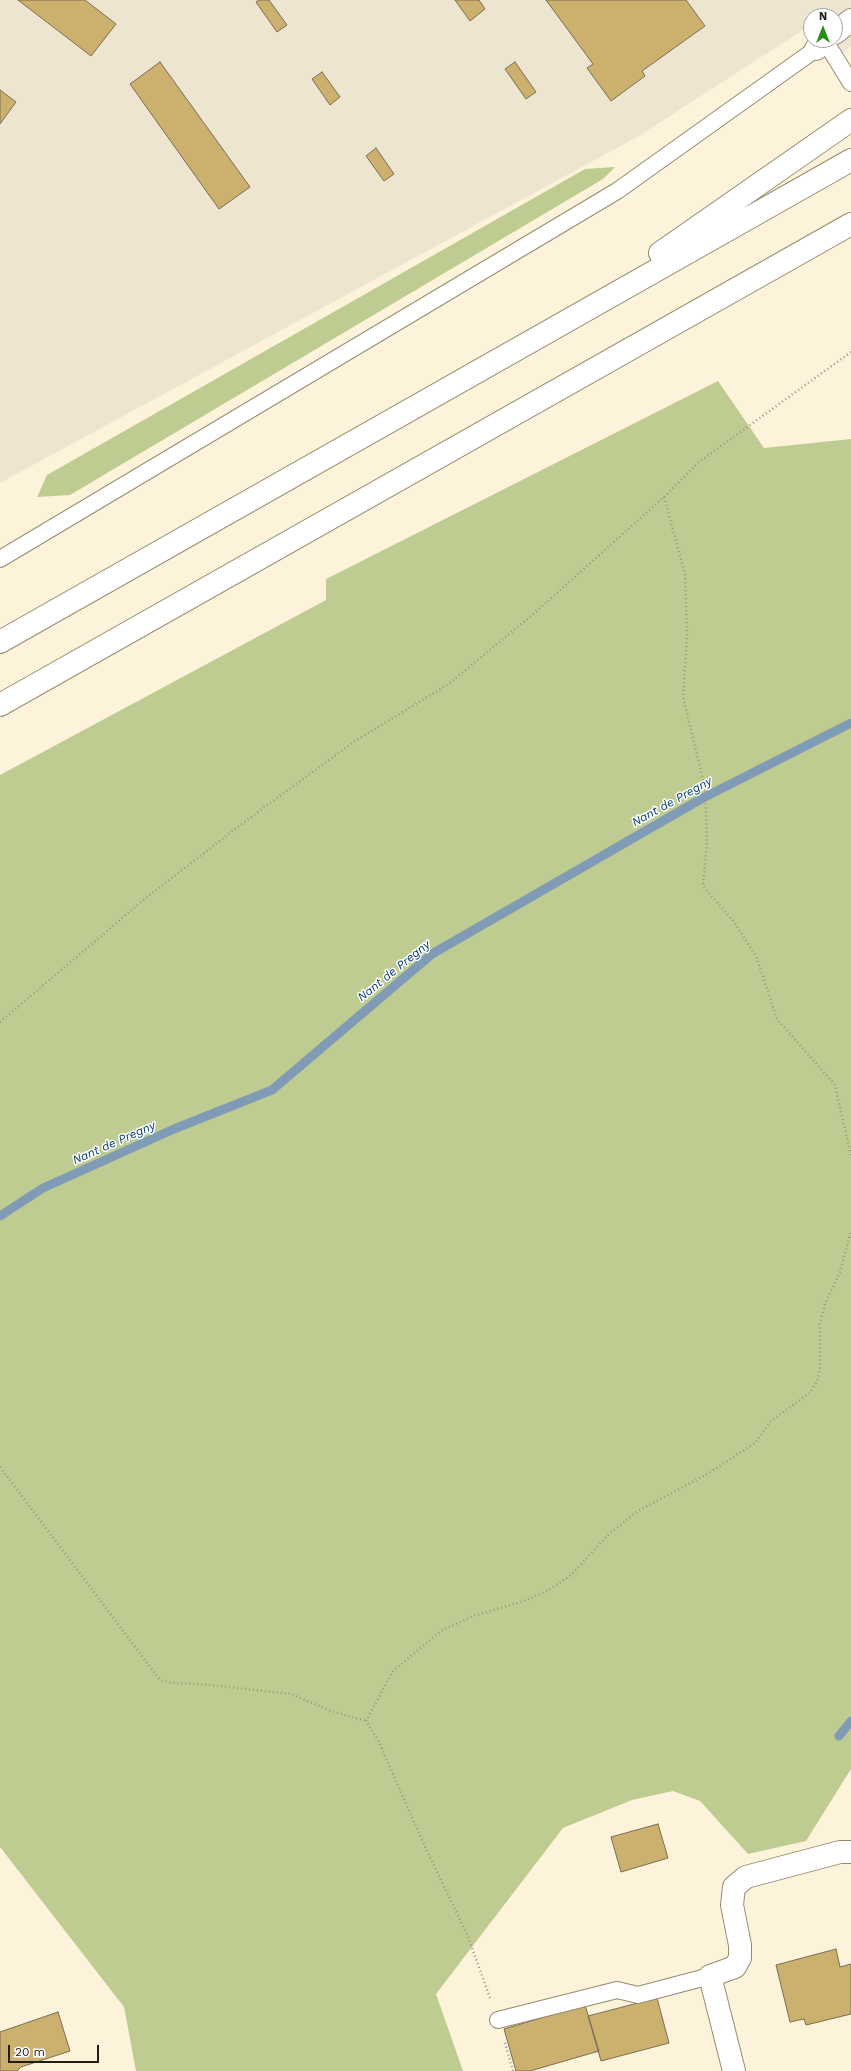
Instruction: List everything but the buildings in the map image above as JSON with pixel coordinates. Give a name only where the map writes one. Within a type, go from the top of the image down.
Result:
[{"type":"main road","points":[[843,26],[851,20]]},
{"type":"main road","points":[[558,325],[851,120]]},
{"type":"main road","points":[[0,642],[851,160]]},
{"type":"main road","points":[[0,705],[851,224]]},
{"type":"main road","points":[[687,317],[851,240]]},
{"type":"main road","points":[[734,2071],[710,1976],[735,1967],[740,1958],[740,1945],[732,1905],[734,1887],[746,1877],[840,1852],[851,1852]]},
{"type":"lane","points":[[0,559],[617,191],[815,48]]},
{"type":"lane","points":[[826,48],[851,83]]},
{"type":"lane","points":[[498,2020],[617,1990],[638,1995],[710,1976]]},
{"type":"path","points":[[0,1022],[147,897],[243,823],[352,743],[450,683],[537,611],[664,497],[699,462],[824,370],[851,352]]},
{"type":"path","points":[[664,497],[684,574],[687,636],[684,697],[705,788],[708,842],[703,886],[734,922],[756,956],[777,1019],[835,1085],[851,1156]]},
{"type":"path","points":[[366,1721],[393,1672],[441,1631],[473,1616],[524,1601],[549,1590],[571,1575],[610,1534],[638,1511],[709,1473],[755,1443],[771,1420],[810,1393],[817,1381],[820,1370],[820,1324],[825,1304],[840,1272],[851,1231]]},
{"type":"path","points":[[0,1467],[160,1680],[172,1683],[200,1684],[291,1694],[331,1711],[366,1721],[379,1742],[426,1849],[467,1934],[498,2020],[513,2071]]},
{"type":"shaded area","points":[[0,0],[851,0],[851,47],[829,63],[819,48],[843,48],[843,8],[803,8],[803,30],[639,136],[0,483]]},
{"type":"green space","points":[[615,167],[603,179],[70,495],[37,497],[47,475],[585,169]]},
{"type":"green space","points":[[718,381],[764,448],[851,439],[851,1769],[806,1841],[748,1854],[700,1801],[673,1791],[632,1800],[563,1828],[436,1994],[463,2071],[136,2071],[124,2007],[0,1847],[0,775],[326,600],[326,579]]},
{"type":"waterway","name":"Nant de Pregny","points":[[0,1216],[43,1188],[174,1129],[272,1090],[432,954],[701,799],[851,723]]},
{"type":"waterway","name":"Nant de Pregny","points":[[839,1736],[851,1721]]}]
